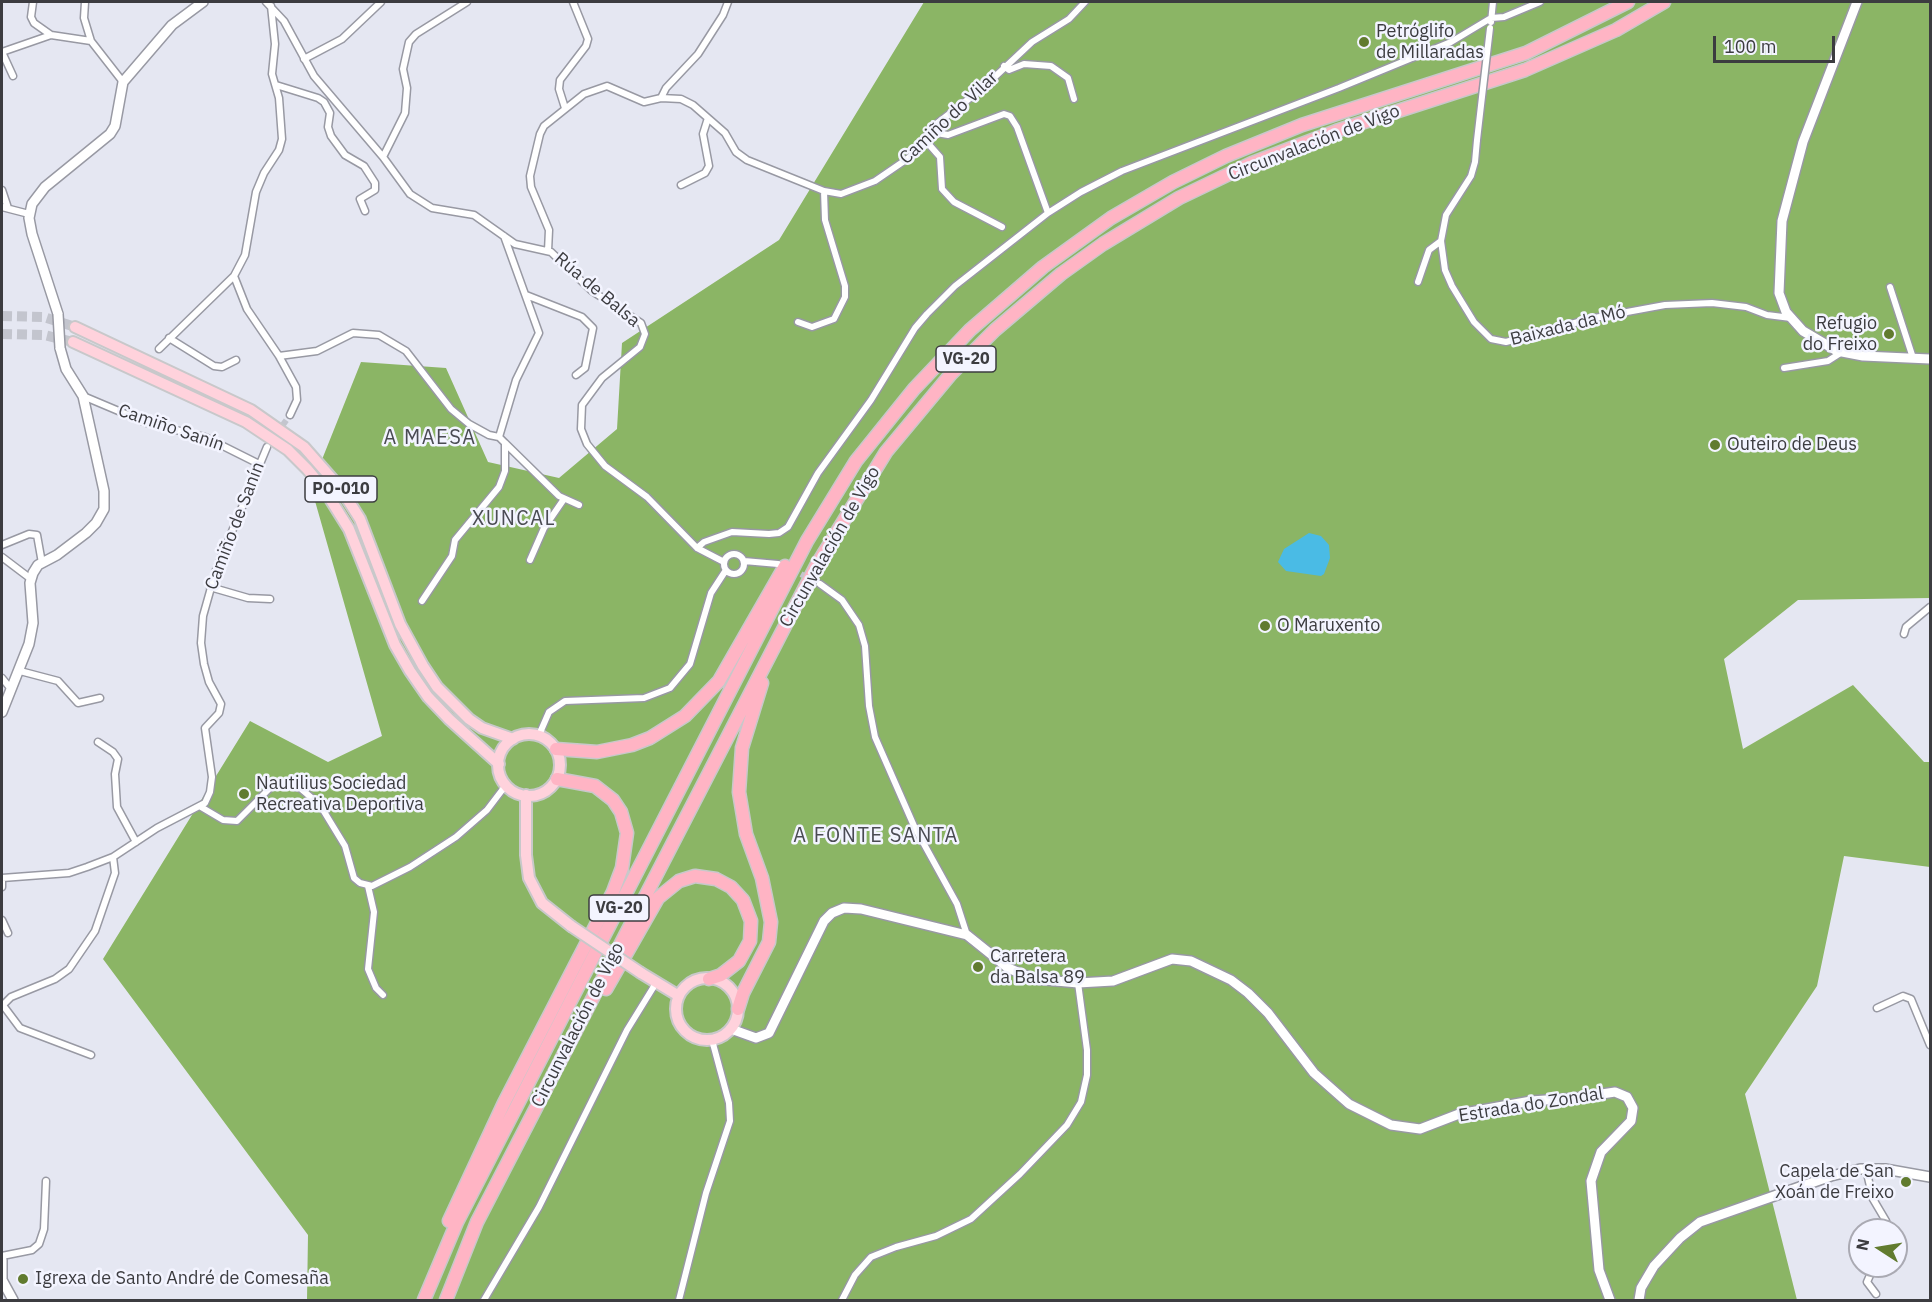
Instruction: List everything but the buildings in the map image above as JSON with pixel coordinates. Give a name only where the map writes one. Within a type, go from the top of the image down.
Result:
[{"type":"highway","name":"Circunvalación de Vigo","points":[[424,1300],[466,1203],[819,520],[856,461],[914,389],[958,342],[1043,267],[1111,218],[1173,182],[1264,139],[1325,117],[1498,64],[1550,43],[1628,2]]},
{"type":"highway","name":"Circunvalación de Vigo","points":[[446,1300],[477,1222],[839,524],[886,452],[951,374],[995,330],[1061,274],[1103,244],[1179,198],[1252,163],[1336,131],[1525,70],[1616,30],[1664,2]]},
{"type":"highway","points":[[556,749],[597,752],[632,745],[650,738],[685,717],[719,681],[795,549],[805,533],[819,520]]},
{"type":"highway","points":[[738,1009],[743,993],[769,942],[771,922],[762,878],[746,834],[739,792],[742,748],[762,684],[765,663]]},
{"type":"highway","points":[[424,1300],[430,1269],[461,1191],[613,892],[622,867],[627,833],[621,812],[613,800],[595,786],[557,779]]},
{"type":"highway","points":[[570,1042],[588,1021],[658,898],[679,881],[695,876],[716,879],[731,887],[743,900],[751,921],[750,941],[739,961],[721,975],[709,978]]},
{"type":"main road","name":"PO-010","points":[[75,327],[251,410],[304,447],[341,489],[360,519],[400,624],[437,687],[469,719],[482,728],[513,739]]},
{"type":"main road","name":"PO-010","points":[[73,342],[246,423],[288,450],[324,489],[349,529],[395,645],[410,671],[428,697],[449,719],[499,764]]},
{"type":"main road","points":[[528,734],[539,735],[556,749],[560,759],[557,779],[544,792],[526,795],[506,785],[499,764],[502,749],[513,739],[528,734]]},
{"type":"main road","points":[[526,795],[526,855],[529,878],[542,903],[571,926],[679,996]]},
{"type":"main road","points":[[709,978],[722,982],[732,991],[738,1009],[731,1029],[712,1040],[694,1037],[681,1025],[677,1014],[679,996],[695,981],[709,978]]},
{"type":"street","points":[[33,2],[31,17],[51,35]]},
{"type":"street","points":[[85,2],[84,18],[91,41],[123,82]]},
{"type":"street","points":[[2,712],[20,671],[32,631],[31,579],[35,568],[86,534],[96,524],[104,509],[104,491],[82,396],[66,369],[60,348],[58,314],[32,234],[29,214],[34,201],[45,187],[110,134],[115,126],[123,82],[172,25],[203,2]]},
{"type":"street","points":[[304,59],[342,39],[381,2]]},
{"type":"street","points":[[383,158],[405,113],[407,88],[403,69],[409,42],[416,34],[467,2]]},
{"type":"street","points":[[565,108],[559,89],[560,80],[586,46],[588,39],[573,2]]},
{"type":"street","points":[[661,98],[666,88],[698,54],[723,15],[728,2]]},
{"type":"street","name":"Camiño do Vilar","points":[[548,251],[549,230],[534,196],[530,176],[542,130],[584,94],[607,86],[644,102],[661,98],[681,99],[693,105],[725,133],[736,152],[747,160],[824,191],[841,194],[875,181],[910,157],[934,125],[982,88],[1032,42],[1069,19],[1085,2]]},
{"type":"street","name":"Baixada da Mó","points":[[1493,2],[1475,162],[1471,176],[1446,215],[1441,241],[1445,270],[1459,299],[1485,335],[1497,342],[1506,342],[1597,317],[1665,305],[1712,303],[1746,307],[1767,315],[1791,318]]},
{"type":"street","points":[[697,548],[704,542],[732,532],[769,534],[779,533],[788,527],[818,473],[877,391],[915,328],[955,286],[1048,213],[1122,171],[1450,42],[1491,18],[1504,17],[1540,2]]},
{"type":"street","points":[[1857,2],[1803,142],[1782,221],[1779,293],[1791,318],[1803,331],[1825,345],[1842,352],[1930,359]]},
{"type":"street","points":[[159,349],[234,276],[242,265],[248,245],[256,192],[281,145],[276,85],[272,75],[274,37],[270,14],[271,3]]},
{"type":"street","name":"Rúa de Balsa","points":[[271,3],[284,21],[304,59],[334,101],[383,158],[405,188],[420,202],[432,208],[474,215],[520,246],[548,251],[592,291],[636,318],[644,330],[644,339],[640,347],[603,378],[582,405],[579,420],[583,436],[605,466],[646,497],[697,548],[725,566]]},
{"type":"street","points":[[13,76],[2,52],[51,35],[91,41]]},
{"type":"street","points":[[1004,66],[1009,70],[1024,64],[1051,66],[1068,78],[1074,99]]},
{"type":"street","points":[[276,85],[318,98],[324,102],[331,118]]},
{"type":"street","points":[[334,101],[328,127],[331,136],[345,155],[364,166],[375,183],[375,190],[361,196],[360,202],[365,212]]},
{"type":"street","points":[[931,132],[948,135],[1004,114],[1010,116],[1017,127],[1048,213]]},
{"type":"street","points":[[681,185],[705,173],[709,166],[703,134],[708,118]]},
{"type":"street","points":[[925,140],[940,157],[942,189],[954,202],[1002,227]]},
{"type":"street","points":[[2,190],[5,208],[29,214]]},
{"type":"street","points":[[798,322],[812,327],[834,320],[845,297],[845,286],[825,220],[824,191]]},
{"type":"street","points":[[500,437],[516,380],[538,333],[504,235]]},
{"type":"street","points":[[1418,282],[1430,250],[1441,241]]},
{"type":"street","points":[[234,276],[247,309],[279,356],[297,393],[290,415]]},
{"type":"street","points":[[1890,287],[1913,358]]},
{"type":"street","points":[[526,295],[582,317],[593,328],[585,368],[576,375]]},
{"type":"street","points":[[279,356],[317,351],[353,333],[380,335],[406,351],[451,409],[469,424],[500,437],[564,499],[579,505]]},
{"type":"street","points":[[169,338],[214,366],[222,367],[236,360]]},
{"type":"street","points":[[1784,369],[1828,361],[1842,352]]},
{"type":"street","name":"Camiño Sanín","points":[[82,396],[95,399],[123,415],[205,437],[259,464]]},
{"type":"street","points":[[422,601],[452,556],[455,540],[499,487],[505,471],[504,443]]},
{"type":"street","name":"Camiño de Sanín","points":[[201,807],[211,785],[205,728],[208,721],[219,713],[221,704],[209,682],[201,643],[210,587],[267,447]]},
{"type":"street","points":[[530,560],[544,528],[564,499]]},
{"type":"street","points":[[2,545],[29,534],[37,535],[42,563]]},
{"type":"street","points":[[539,735],[549,712],[565,701],[635,699],[670,688],[690,664],[711,593],[728,557],[735,554],[744,561],[778,564]]},
{"type":"street","points":[[2,557],[31,579]]},
{"type":"street","points":[[725,566],[732,574],[738,573],[743,568],[744,561]]},
{"type":"street","points":[[820,584],[842,600],[859,625],[865,646],[869,706],[875,737],[914,826],[957,904],[967,934]]},
{"type":"street","points":[[210,587],[248,598],[270,599]]},
{"type":"street","points":[[1904,634],[1906,627],[1930,607]]},
{"type":"street","points":[[20,671],[58,681],[78,703],[100,698]]},
{"type":"street","points":[[2,678],[11,689]]},
{"type":"street","points":[[98,742],[113,752],[118,759],[115,774],[117,807],[135,842]]},
{"type":"street","points":[[2,887],[2,878],[69,873],[114,857],[157,828],[201,807],[223,820],[237,821],[271,787],[286,784],[300,788],[320,805],[345,846],[354,878],[368,886],[384,882],[411,867],[456,837],[487,810],[506,785]]},
{"type":"street","points":[[91,1055],[20,1028],[3,1004],[11,997],[64,974],[83,951],[95,932],[113,881],[116,868],[114,857]]},
{"type":"street","points":[[368,886],[374,912],[368,969],[376,988],[383,995]]},
{"type":"street","name":"Estrada do Zondal","points":[[731,1029],[756,1038],[769,1033],[820,928],[827,917],[838,909],[861,909],[967,934],[1008,968],[1024,976],[1078,983],[1113,981],[1172,959],[1182,958],[1205,966],[1231,980],[1248,993],[1268,1013],[1314,1073],[1349,1104],[1371,1117],[1407,1129],[1432,1126],[1459,1114],[1531,1101],[1575,1098],[1602,1093],[1623,1094],[1633,1108],[1631,1121],[1601,1152],[1591,1181],[1599,1270],[1610,1300]]},
{"type":"street","points":[[2,920],[8,933]]},
{"type":"street","points":[[484,1300],[558,1171],[627,1030],[656,983]]},
{"type":"street","points":[[842,1300],[865,1262],[881,1252],[936,1236],[971,1219],[1020,1174],[1067,1125],[1081,1102],[1087,1075],[1086,1039],[1078,983]]},
{"type":"street","points":[[1877,1008],[1903,996],[1911,999],[1930,1045]]},
{"type":"street","points":[[679,1300],[710,1177],[730,1121],[729,1103],[712,1040]]},
{"type":"street","points":[[1639,1300],[1641,1288],[1654,1266],[1680,1238],[1700,1222],[1831,1176],[1866,1169],[1930,1177]]},
{"type":"street","points":[[1866,1169],[1872,1199],[1884,1218]]},
{"type":"street","points":[[12,1300],[4,1291],[2,1258],[32,1250],[39,1244],[44,1229],[46,1181]]},
{"type":"street","points":[[1869,1278],[1867,1282],[1876,1294]]},
{"type":"green space","points":[[924,2],[1930,2],[1930,598],[1798,600],[1724,659],[1743,749],[1853,685],[1924,762],[1930,762],[1930,867],[1844,856],[1817,986],[1745,1094],[1797,1300],[307,1300],[308,1235],[103,959],[250,721],[328,762],[382,736],[311,487],[361,362],[446,368],[488,462],[559,478],[617,429],[622,343],[779,240]]},
{"type":"water","points":[[1309,533],[1321,536],[1329,545],[1330,558],[1321,576],[1286,571],[1278,562],[1284,549]]},
{"type":"tunnel","points":[[2,316],[44,317],[75,327]]},
{"type":"tunnel","points":[[2,334],[44,335],[73,342]]},
{"type":"tunnel","points":[[267,447],[290,415]]},
{"type":"tunnel","points":[[793,570],[820,584]]},
{"type":"place","name":"Petróglifo de Millaradas","points":[[1364,42]]},
{"type":"place","name":"Refugio do Freixo","points":[[1889,334]]},
{"type":"place","name":"Outeiro de Deus","points":[[1715,445]]},
{"type":"place","name":"O Maruxento","points":[[1265,626]]},
{"type":"place","name":"Nautilius Sociedad Recreativa Deportiva","points":[[244,794]]},
{"type":"place","name":"Carretera da Balsa 89","points":[[978,967]]},
{"type":"place","name":"Capela de San Xoán de Freixo","points":[[1906,1182]]},
{"type":"place","name":"Igrexa de Santo André de Comesaña","points":[[23,1279]]},
{"type":"district","name":"A MAESA","points":[[430,438]]},
{"type":"district","name":"XUNCAL","points":[[514,519]]},
{"type":"district","name":"A FONTE SANTA","points":[[876,836]]}]
